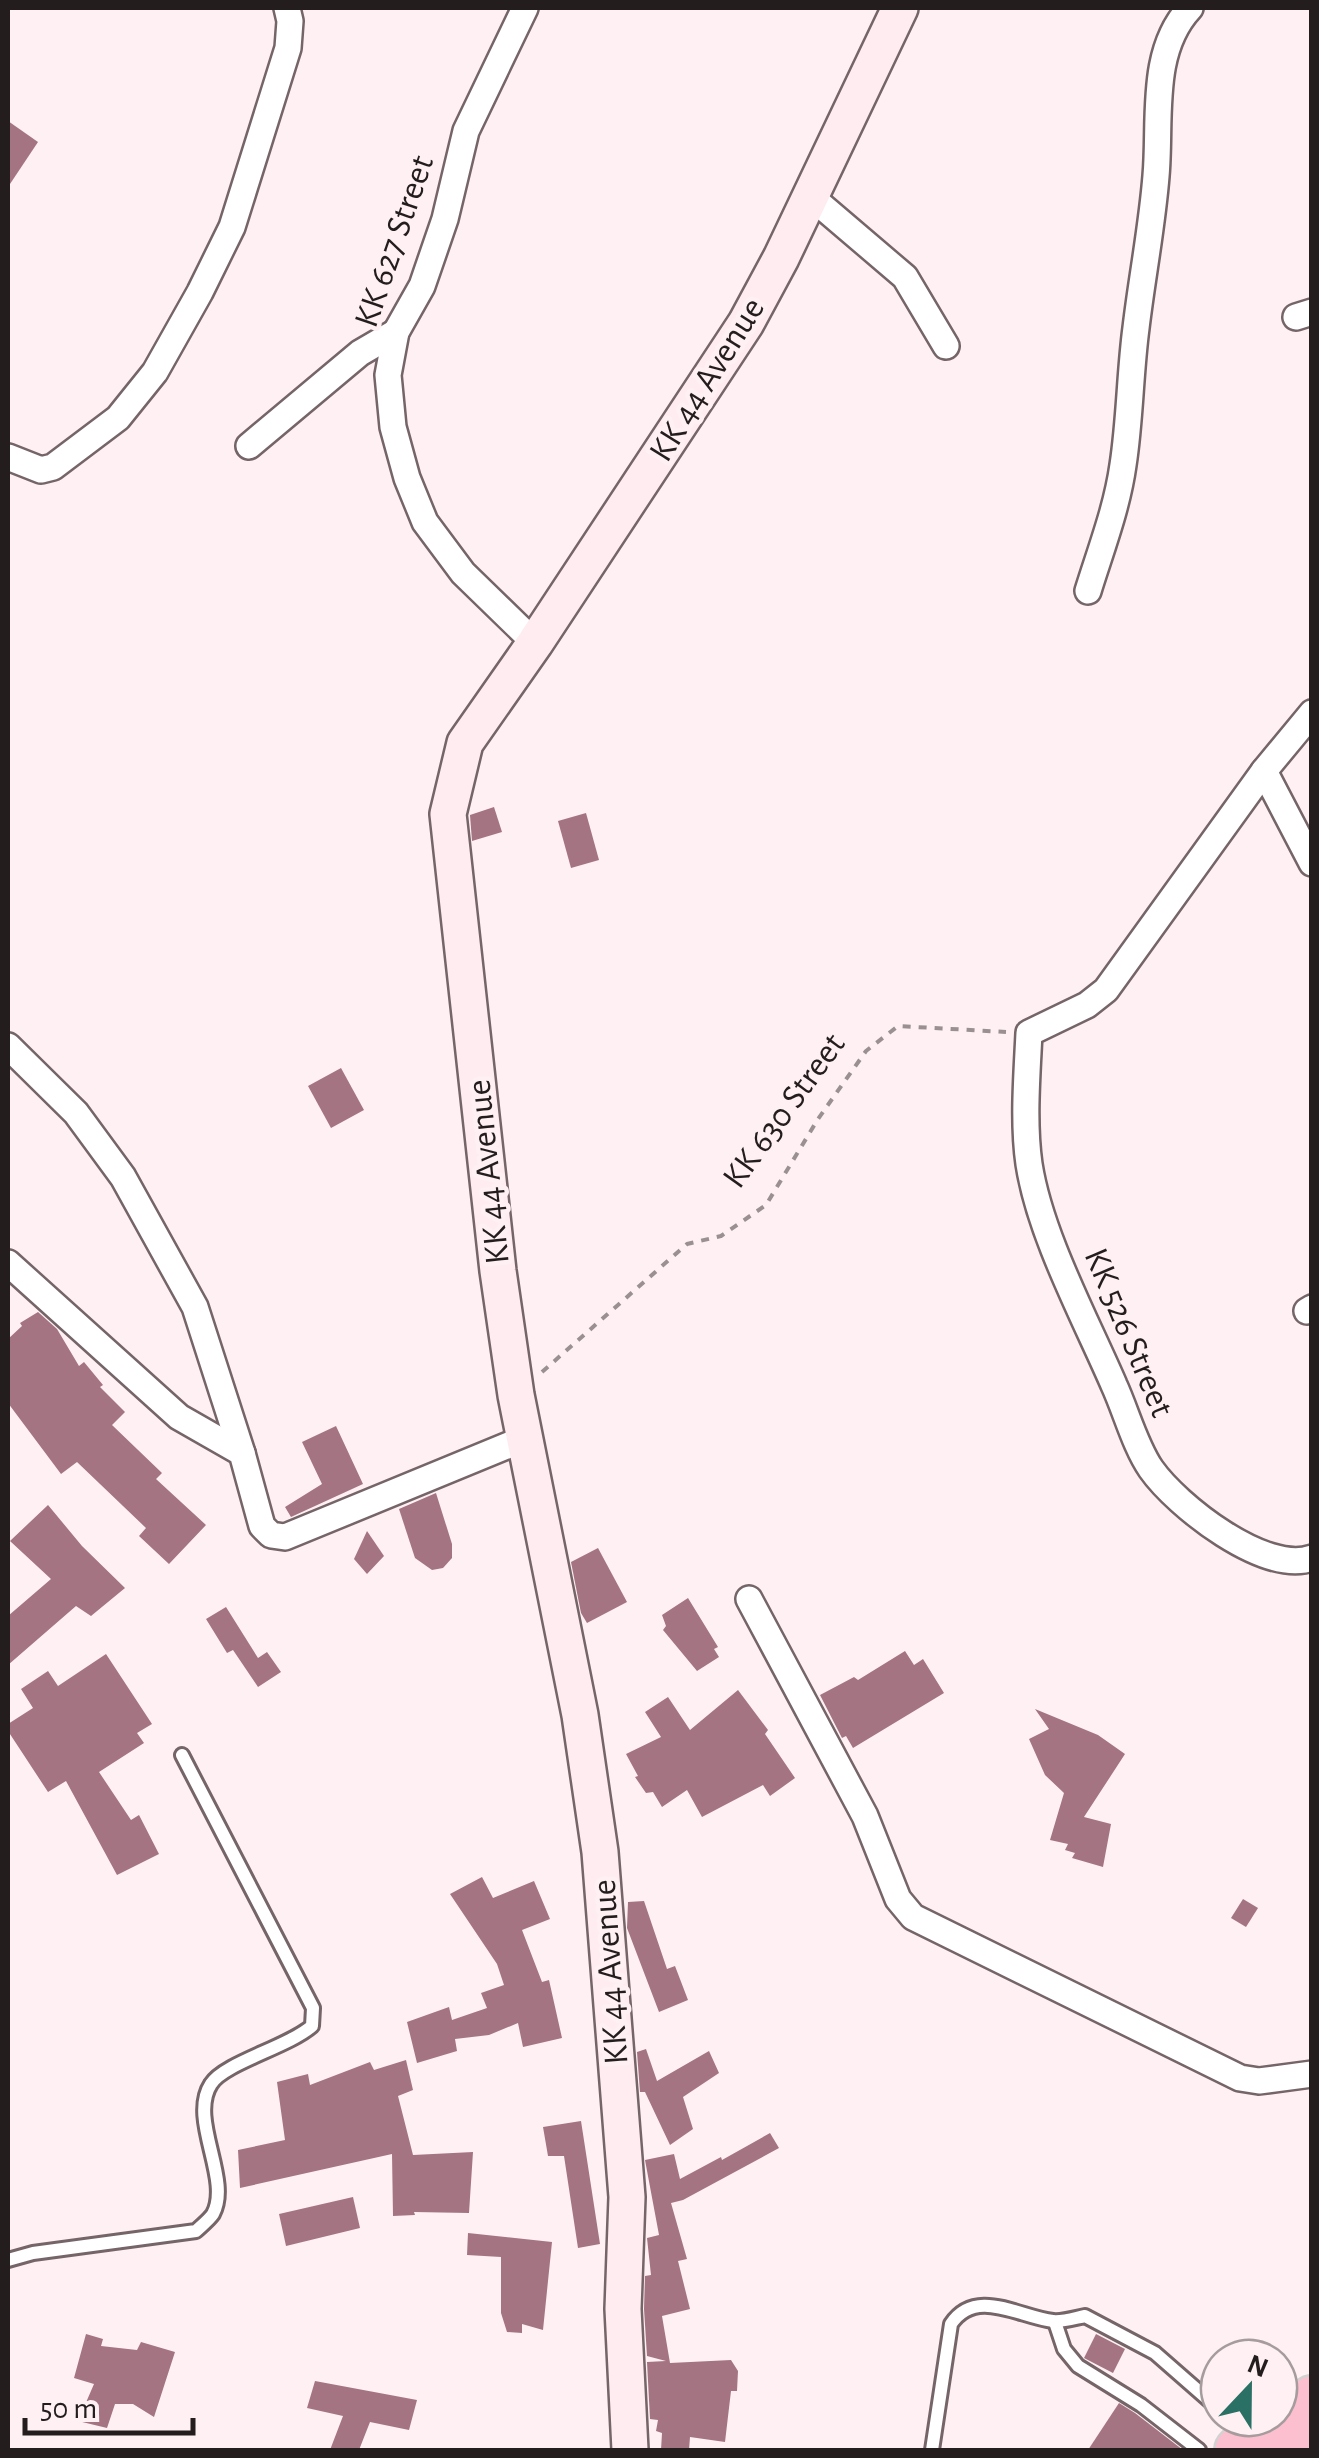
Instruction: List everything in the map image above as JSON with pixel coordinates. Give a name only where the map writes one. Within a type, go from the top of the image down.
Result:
[{"type":"main road","name":"KK 44 Avenue","points":[[630,2450],[622,2310],[627,2197],[600,1852],[580,1716],[516,1395],[498,1271],[448,814],[465,743],[746,323],[900,8]]},
{"type":"street","points":[[8,457],[41,470],[53,467],[118,418],[155,372],[232,227],[288,48],[287,8]]},
{"type":"street","name":"KK 627 Street","points":[[525,8],[477,103],[422,286],[396,332],[388,375],[393,427],[407,478],[425,522],[463,573],[535,643]]},
{"type":"street","points":[[1088,590],[1117,500],[1123,464],[1156,175],[1158,102],[1166,55],[1176,22],[1190,8]]},
{"type":"street","points":[[810,196],[905,277],[946,346]]},
{"type":"street","points":[[249,446],[360,353],[396,332]]},
{"type":"street","points":[[1030,1034],[1087,1005],[1106,990],[1264,771],[1312,712]]},
{"type":"street","points":[[1264,771],[1312,863]]},
{"type":"street","name":"KK 526 Street","points":[[1030,1034],[1028,1160],[1034,1187],[1048,1231],[1150,1469],[1189,1508],[1228,1536],[1274,1559],[1312,1558]]},
{"type":"street","points":[[8,1046],[76,1113],[122,1177],[194,1307],[262,1526],[271,1534],[285,1537],[526,1438]]},
{"type":"street","points":[[8,1263],[179,1418],[242,1453]]},
{"type":"street","points":[[749,1599],[866,1816],[898,1898],[913,1917],[1240,2078],[1260,2081],[1312,2074]]},
{"type":"lane","points":[[8,2260],[33,2253],[196,2231],[212,2215],[218,2196],[206,2122],[206,2097],[211,2082],[236,2066],[296,2040],[312,2026],[312,2008],[182,1755]]},
{"type":"lane","points":[[932,2450],[950,2324],[968,2308],[1003,2306],[1056,2322],[1085,2316],[1155,2354],[1199,2392]]},
{"type":"lane","points":[[1056,2322],[1064,2349],[1078,2366],[1141,2405],[1198,2450]]},
{"type":"path","name":"KK 630 Street","points":[[516,1395],[687,1244],[721,1236],[766,1205],[818,1119],[866,1051],[898,1026],[1030,1034]]},
{"type":"building","points":[[8,121],[38,142],[8,187]]},
{"type":"building","points":[[494,807],[502,832],[472,841],[470,815]]},
{"type":"building","points":[[586,813],[599,860],[571,868],[558,821]]},
{"type":"building","points":[[341,1068],[364,1110],[331,1128],[308,1086]]},
{"type":"building","points":[[38,1312],[57,1329],[79,1366],[84,1362],[103,1385],[100,1387],[125,1412],[112,1425],[162,1473],[156,1479],[206,1525],[169,1564],[139,1536],[146,1528],[77,1462],[61,1474],[8,1403],[8,1339],[22,1326],[20,1323]]},
{"type":"building","points":[[336,1426],[363,1484],[291,1517],[285,1507],[322,1484],[302,1442]]},
{"type":"building","points":[[436,1493],[452,1544],[452,1558],[443,1568],[432,1570],[415,1558],[399,1509]]},
{"type":"building","points":[[48,1505],[125,1588],[91,1616],[76,1606],[8,1665],[8,1616],[51,1579],[10,1541]]},
{"type":"building","points":[[367,1531],[384,1556],[367,1574],[354,1559]]},
{"type":"building","points":[[598,1548],[627,1602],[587,1623],[581,1613],[571,1562]]},
{"type":"building","points":[[688,1598],[718,1647],[714,1649],[719,1657],[697,1671],[663,1630],[666,1626],[662,1615]]},
{"type":"building","points":[[226,1607],[258,1658],[267,1652],[281,1672],[258,1687],[233,1650],[227,1653],[206,1619]]},
{"type":"building","points":[[905,1651],[914,1665],[923,1659],[944,1693],[853,1748],[846,1736],[842,1738],[820,1695],[854,1677],[858,1680]]},
{"type":"building","points":[[106,1654],[152,1724],[137,1733],[144,1743],[99,1772],[131,1820],[139,1815],[159,1854],[117,1875],[66,1781],[48,1792],[8,1731],[8,1724],[33,1708],[21,1689],[48,1671],[58,1686]]},
{"type":"building","points":[[738,1690],[768,1730],[765,1734],[795,1778],[770,1796],[763,1785],[702,1817],[687,1790],[662,1807],[653,1792],[646,1793],[635,1777],[638,1776],[626,1754],[661,1737],[645,1712],[668,1697],[690,1730]]},
{"type":"building","points":[[1035,1709],[1098,1735],[1125,1754],[1084,1817],[1111,1824],[1103,1867],[1072,1858],[1075,1853],[1065,1850],[1068,1844],[1050,1840],[1064,1793],[1045,1775],[1029,1739],[1049,1729]]},
{"type":"building","points":[[482,1877],[493,1898],[534,1881],[550,1919],[522,1930],[542,1982],[549,1980],[562,2038],[523,2047],[518,2023],[489,2035],[455,2039],[457,2051],[417,2063],[407,2022],[449,2007],[452,2020],[487,2008],[481,1993],[504,1985],[497,1964],[450,1894]]},
{"type":"building","points":[[1243,1899],[1258,1908],[1246,1927],[1231,1918]]},
{"type":"building","points":[[644,1901],[667,1969],[675,1966],[688,2000],[659,2012],[627,1928],[628,1902]]},
{"type":"building","points":[[646,2049],[657,2081],[709,2051],[719,2073],[683,2097],[693,2129],[670,2145],[645,2092],[640,2092],[637,2052]]},
{"type":"building","points":[[406,2060],[413,2090],[398,2096],[413,2155],[473,2152],[469,2213],[414,2212],[415,2215],[393,2216],[392,2154],[240,2188],[238,2150],[285,2140],[277,2082],[308,2074],[310,2085],[370,2062],[374,2070]]},
{"type":"building","points":[[581,2121],[600,2244],[578,2248],[564,2156],[548,2156],[543,2127]]},
{"type":"building","points":[[770,2133],[779,2148],[671,2203],[687,2259],[678,2261],[690,2309],[662,2316],[670,2363],[731,2360],[738,2371],[737,2391],[731,2391],[725,2442],[690,2437],[689,2450],[661,2450],[662,2433],[656,2431],[658,2420],[650,2419],[647,2362],[666,2361],[647,2356],[645,2276],[651,2275],[647,2238],[659,2235],[645,2160],[674,2154],[680,2179]]},
{"type":"building","points":[[353,2197],[360,2228],[286,2246],[279,2214]]},
{"type":"building","points":[[468,2233],[552,2242],[543,2330],[522,2324],[522,2333],[507,2332],[501,2313],[501,2257],[467,2255]]},
{"type":"building","points":[[86,2334],[103,2339],[101,2346],[137,2350],[141,2342],[175,2352],[154,2417],[133,2404],[115,2404],[107,2428],[78,2421],[94,2384],[74,2378]]},
{"type":"building","points":[[1096,2334],[1125,2349],[1113,2373],[1084,2358]]},
{"type":"building","points":[[315,2381],[417,2400],[409,2430],[370,2422],[359,2450],[330,2450],[343,2416],[307,2408]]},
{"type":"building","points":[[1119,2403],[1135,2413],[1183,2450],[1088,2450]]}]
